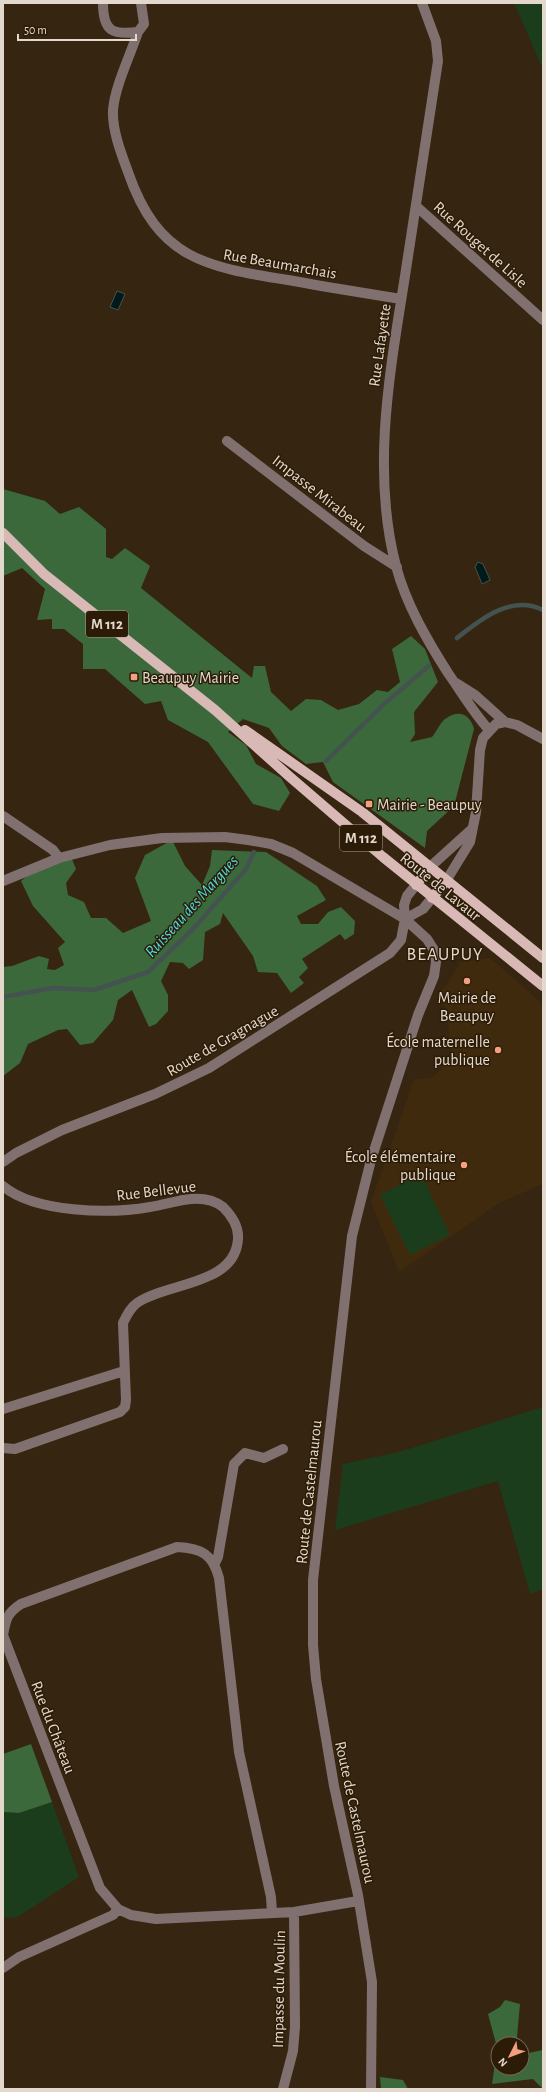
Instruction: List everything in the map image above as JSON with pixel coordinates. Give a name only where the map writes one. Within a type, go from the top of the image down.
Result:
[{"type":"main road","name":"Route de Lavaur","points":[[3,533],[44,574],[216,710],[352,805],[543,958]]},
{"type":"main road","name":"Route de Lavaur","points":[[216,710],[290,777],[416,885],[543,986]]},
{"type":"main road","points":[[416,885],[430,867]]},
{"type":"main road","points":[[432,898],[446,881]]},
{"type":"street","points":[[103,3],[106,24],[112,31],[120,34],[138,32]]},
{"type":"street","name":"Rue Beaumarchais","points":[[141,3],[144,24],[138,32],[113,110],[115,124],[133,187],[150,219],[163,234],[192,257],[230,271],[401,299]]},
{"type":"street","name":"Rue Lafayette","points":[[422,3],[436,41],[438,60],[388,382],[385,440],[386,508],[396,567],[407,597],[432,648],[474,712],[489,730]]},
{"type":"street","name":"Rue Rouget de Lisle","points":[[416,206],[543,320]]},
{"type":"street","name":"Impasse Mirabeau","points":[[227,441],[364,546],[396,567]]},
{"type":"street","name":"Rue Lafayette","points":[[455,682],[475,695],[505,722]]},
{"type":"street","points":[[446,881],[470,842],[476,812],[480,750],[483,738],[496,724],[505,722],[517,725],[543,739]]},
{"type":"street","points":[[3,816],[53,850],[59,858]]},
{"type":"street","points":[[430,867],[472,829]]},
{"type":"street","name":"Route de Castelmaurou","points":[[3,881],[59,858],[110,845],[162,838],[225,838],[271,844],[293,853],[405,919],[426,939],[434,950],[436,962],[434,976],[418,1015],[371,1160],[352,1236],[314,1580],[313,1645],[316,1679],[334,1786],[358,1901],[372,1982],[371,2089]]},
{"type":"street","name":"Route de Gragnague","points":[[3,1162],[16,1153],[62,1130],[155,1094],[209,1068],[390,953],[401,940],[405,919],[404,905],[407,896],[416,885]]},
{"type":"street","points":[[405,919],[423,909],[432,898]]},
{"type":"street","name":"Rue Bellevue","points":[[3,1186],[20,1197],[36,1203],[91,1211],[118,1211],[149,1208],[192,1199],[207,1199],[218,1203],[231,1217],[239,1236],[238,1249],[231,1260],[222,1269],[210,1276],[147,1298],[136,1303],[128,1311],[123,1322],[126,1400],[124,1407],[120,1412],[15,1449],[3,1448]]},
{"type":"street","points":[[3,1409],[124,1371]]},
{"type":"street","points":[[272,1913],[271,1897],[239,1752],[219,1578],[215,1563],[218,1557],[234,1464],[245,1454],[264,1458],[283,1449]]},
{"type":"street","name":"Rue du Château","points":[[215,1563],[204,1553],[189,1548],[177,1548],[21,1604],[10,1611],[5,1622],[3,1635],[100,1888],[118,1909],[132,1915],[156,1919],[294,1912],[358,1901]]},
{"type":"street","points":[[3,1968],[19,1957],[113,1915],[118,1909]]},
{"type":"street","name":"Impasse du Moulin","points":[[283,2089],[293,2050],[295,2027],[294,1912]]},
{"type":"shaded area","name":"École élémentaire publique","points":[[490,958],[543,1004],[543,1184],[501,1202],[399,1272],[371,1202],[414,1079],[431,1078],[440,1071],[452,1053],[448,1024],[451,1013],[436,997],[447,984],[461,962]]},
{"type":"green space","points":[[514,3],[543,3],[543,69]]},
{"type":"green space","points":[[3,489],[45,501],[60,514],[79,507],[106,529],[106,557],[112,559],[125,548],[150,566],[141,588],[252,678],[254,666],[265,666],[271,692],[291,711],[306,699],[321,700],[338,710],[359,704],[377,690],[388,692],[400,682],[392,649],[411,636],[425,649],[438,682],[414,712],[415,734],[410,742],[432,737],[445,719],[455,714],[467,717],[474,729],[454,806],[427,831],[425,848],[333,782],[323,762],[306,764],[282,746],[269,728],[243,719],[228,732],[246,745],[256,764],[281,778],[290,793],[279,811],[253,804],[208,742],[168,720],[161,701],[145,704],[105,669],[83,669],[83,644],[64,629],[52,629],[52,619],[37,620],[45,589],[22,568],[3,576]]},
{"type":"green space","points":[[172,840],[185,866],[202,885],[210,866],[212,850],[266,852],[317,886],[326,900],[297,916],[301,924],[318,924],[328,912],[341,907],[355,921],[354,934],[345,940],[340,934],[302,959],[308,968],[299,977],[304,983],[291,993],[277,973],[258,972],[253,956],[223,913],[220,924],[205,932],[203,960],[189,969],[183,963],[170,962],[161,981],[168,995],[168,1011],[156,1024],[149,1027],[132,990],[118,1000],[113,1020],[93,1043],[80,1045],[67,1029],[58,1030],[28,1044],[20,1063],[3,1076],[3,967],[12,966],[39,956],[49,959],[47,969],[55,970],[64,965],[58,948],[65,942],[33,906],[21,881],[37,867],[71,857],[76,869],[66,883],[68,895],[84,902],[91,918],[106,918],[123,933],[151,921],[135,878],[145,855]]},
{"type":"green space","points":[[421,1174],[450,1235],[410,1255],[380,1195]]},
{"type":"green space","points":[[543,1407],[543,1589],[530,1594],[498,1481],[335,1530],[343,1464],[399,1452]]},
{"type":"green space","points":[[31,1744],[52,1802],[19,1813],[3,1812],[3,1754]]},
{"type":"green space","points":[[52,1802],[79,1877],[16,1918],[3,1917],[3,1812],[19,1813]]},
{"type":"green space","points":[[505,2000],[520,2004],[517,2036],[494,2036],[488,2014],[500,2007]]},
{"type":"green space","points":[[543,2050],[543,2089],[533,2079],[492,2084],[493,2076],[530,2076],[530,2053]]},
{"type":"green space","points":[[380,2077],[403,2080],[408,2089],[381,2089]]},
{"type":"water","points":[[117,291],[125,294],[118,310],[110,307]]},
{"type":"water","points":[[478,562],[483,564],[490,580],[482,584],[475,567]]},
{"type":"waterway","name":"Ruisseau des Margues","points":[[457,638],[476,623],[497,611],[508,607],[520,605],[531,606],[543,610]]},
{"type":"waterway","name":"Ruisseau des Margues","points":[[326,761],[384,704],[429,666]]},
{"type":"waterway","name":"Ruisseau des Margues","points":[[3,997],[53,988],[94,990],[148,972],[193,929],[246,869],[254,852]]},
{"type":"place","name":"Beaupuy Mairie","points":[[134,677]]},
{"type":"place","name":"Mairie - Beaupuy","points":[[369,804]]},
{"type":"place","name":"Mairie de Beaupuy","points":[[467,981]]},
{"type":"place","name":"École maternelle publique","points":[[498,1050]]},
{"type":"place","name":"École élémentaire publique","points":[[464,1165]]},
{"type":"district","name":"BEAUPUY","points":[[445,954]]}]
